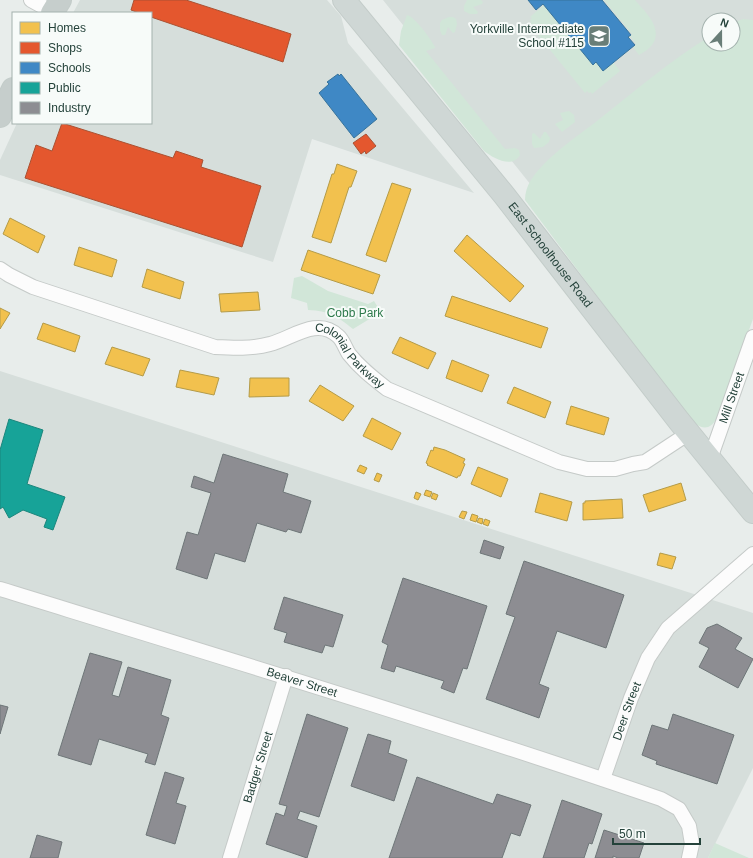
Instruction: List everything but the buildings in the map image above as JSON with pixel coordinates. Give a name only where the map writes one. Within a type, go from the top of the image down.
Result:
[{"type":"highway","points":[[0,116],[12,91]]},
{"type":"main road","name":"East Schoolhouse Road","points":[[344,0],[504,195],[689,433],[753,512]]},
{"type":"street","points":[[31,0],[55,8]]},
{"type":"street","name":"Colonial Parkway","points":[[0,268],[9,275],[33,287],[215,346],[241,348],[270,344],[314,328],[327,329],[338,336],[348,352],[364,371],[387,389],[559,462],[587,469],[615,468],[645,462],[689,433]]},
{"type":"street","name":"Mill Street","points":[[710,459],[753,337]]},
{"type":"street","name":"Deer Street","points":[[603,779],[631,698],[648,658],[668,628],[753,554]]},
{"type":"street","name":"Beaver Street","points":[[0,589],[286,676],[603,779]]},
{"type":"street","name":"Badger Street","points":[[230,858],[286,676]]},
{"type":"street","points":[[603,779],[661,799],[679,809],[689,826],[692,844],[689,858]]},
{"type":"shaded area","points":[[80,0],[327,0],[341,16],[348,43],[474,193],[312,139],[273,262],[0,175],[0,160],[17,124],[152,124],[152,12],[74,12]]},
{"type":"shaded area","points":[[383,0],[753,0],[753,287],[702,399]]},
{"type":"shaded area","points":[[0,371],[753,613],[753,768],[708,858],[0,858]]},
{"type":"green space","points":[[467,0],[481,0],[483,2],[482,4],[473,7],[478,12],[477,14],[470,14],[464,11],[464,6]]},
{"type":"green space","points":[[604,0],[635,0],[648,15],[655,26],[656,32],[652,45],[645,52],[639,55],[633,47],[636,44],[630,36],[632,34]]},
{"type":"green space","points":[[544,5],[593,65],[596,62],[613,62],[620,71],[592,94],[591,92],[589,93],[587,91],[585,93],[529,24],[532,18],[530,17]]},
{"type":"green space","points":[[407,15],[418,24],[435,47],[426,51],[505,149],[515,148],[519,150],[520,155],[517,159],[507,162],[502,161],[492,157],[484,151],[399,45],[401,31]]},
{"type":"green space","points":[[449,17],[456,19],[457,24],[455,32],[453,33],[448,27],[445,35],[442,35],[440,23],[442,20]]},
{"type":"green space","points":[[741,20],[753,20],[753,319],[717,418],[710,426],[703,427],[695,424],[688,417],[525,200],[525,197],[527,187],[531,180],[545,163],[561,148],[694,46],[701,42],[701,52],[741,52]]},
{"type":"green space","points":[[569,111],[574,115],[575,122],[562,132],[555,124],[563,120],[560,113]]},
{"type":"green space","points":[[544,132],[546,132],[550,138],[549,142],[543,147],[534,148],[532,144],[532,134],[534,133],[540,139]]},
{"type":"green space","name":"Cobb Park","points":[[302,276],[328,291],[368,304],[374,301],[381,312],[353,329],[332,315],[308,310],[307,303],[291,298],[294,278]]},
{"type":"green space","points":[[715,843],[749,858],[708,858]]},
{"type":"place","name":"Yorkville Intermediate School #115","points":[[599,36]]}]
